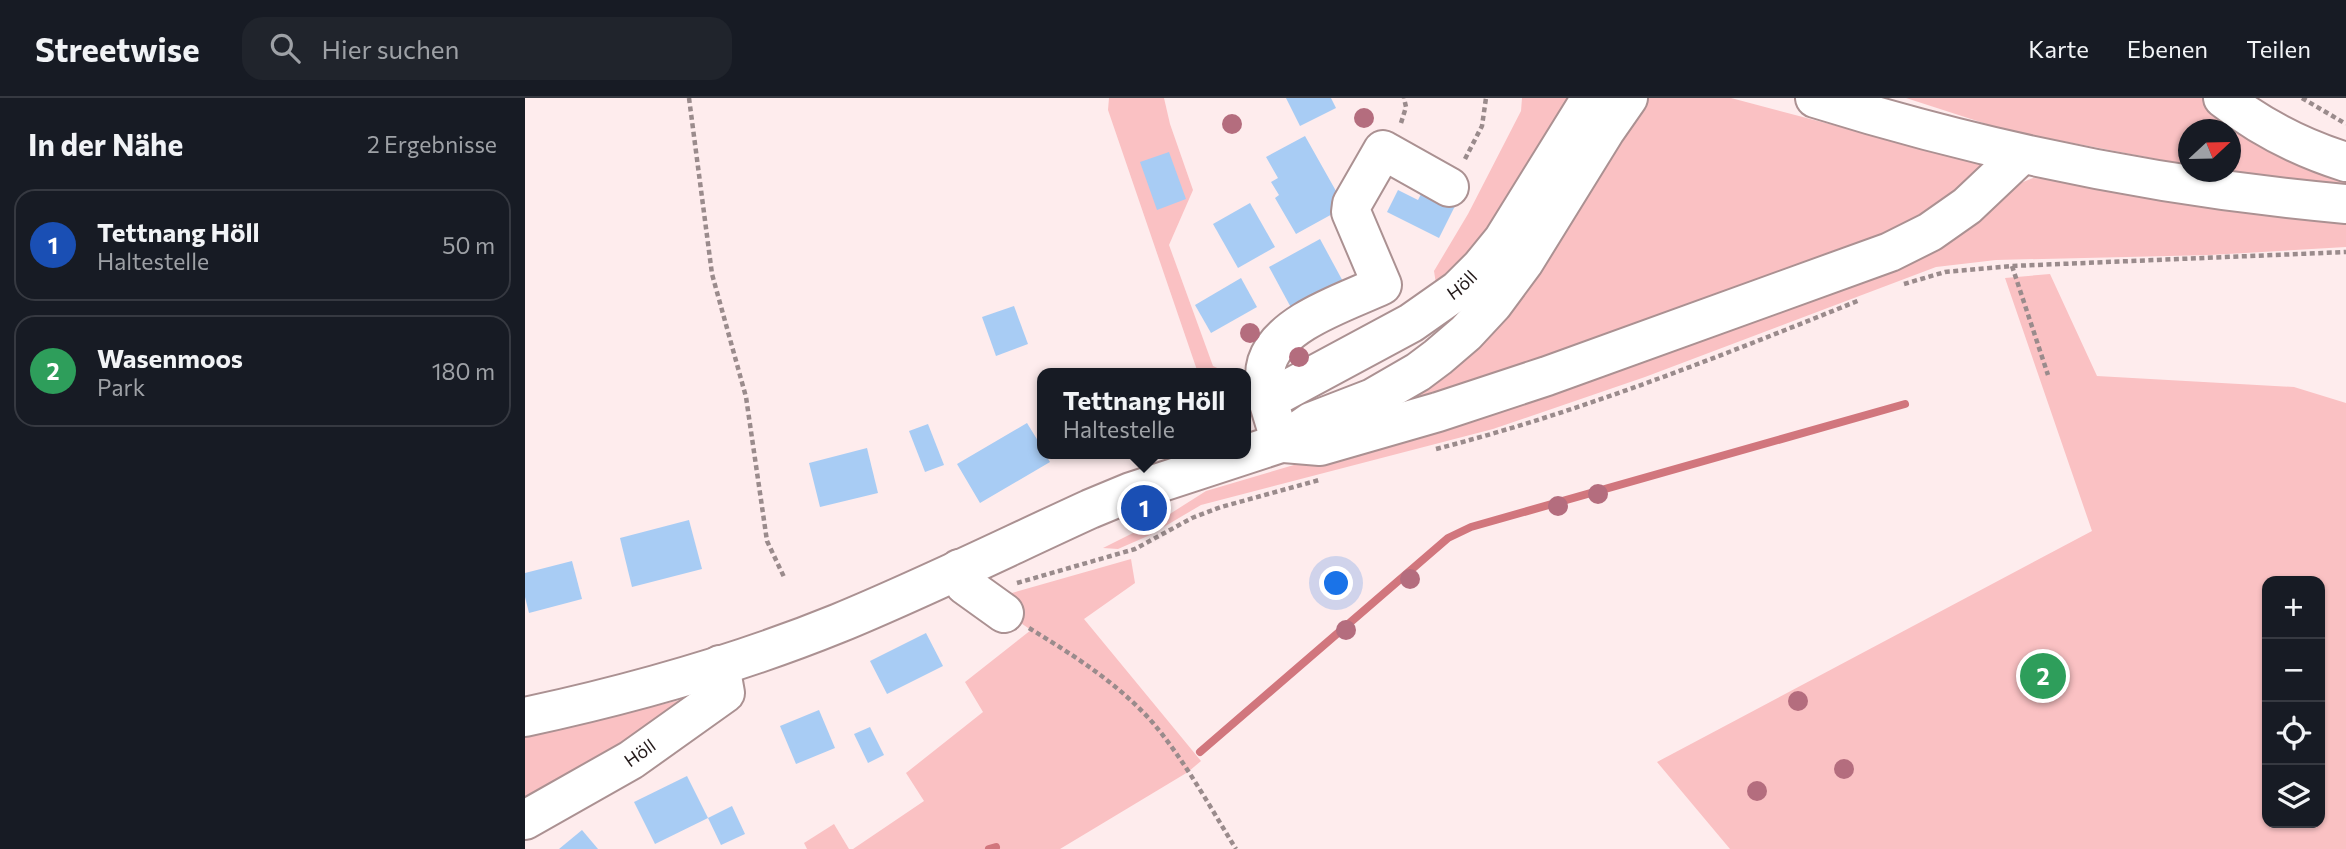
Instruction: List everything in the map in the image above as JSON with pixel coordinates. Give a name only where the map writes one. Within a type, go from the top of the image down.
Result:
[{"type":"main road","name":"Höll","points":[[1268,400],[1411,323],[1458,290],[1503,240],[1591,98]]},
{"type":"main road","points":[[1251,453],[1281,443],[1311,422],[1373,398],[1407,379],[1465,333],[1493,304],[1524,262],[1628,98]]},
{"type":"main road","points":[[1815,98],[1875,117],[2021,155],[2256,196],[2346,204]]},
{"type":"main road","points":[[2223,98],[2276,134],[2313,152],[2346,163]]},
{"type":"main road","points":[[1281,443],[1268,400],[1265,370],[1275,345],[1291,328],[1382,285],[1351,212],[1352,204],[1383,150],[1449,187]]},
{"type":"main road","points":[[1281,443],[1320,446],[1439,412],[1547,376],[1890,252],[1930,232],[1967,206],[2021,155]]},
{"type":"main road","points":[[525,717],[597,701],[720,665],[838,623],[980,592],[1121,496],[1233,459]]},
{"type":"main road","name":"Höll","points":[[525,820],[631,760],[726,693],[720,665]]},
{"type":"path","points":[[689,98],[712,274],[746,397],[767,541],[783,577]]},
{"type":"path","points":[[1449,187],[1482,126],[1486,98]]},
{"type":"path","points":[[2302,98],[2346,124]]},
{"type":"path","points":[[1899,285],[1945,272],[2012,266],[2346,252]]},
{"type":"path","points":[[2012,266],[2047,375]]},
{"type":"path","points":[[1430,451],[1493,435],[1575,407],[1756,342],[1866,298]]},
{"type":"path","points":[[980,592],[1135,549],[1192,518],[1221,507],[1327,478]]},
{"type":"path","points":[[980,592],[1076,656],[1114,685],[1152,723],[1188,772],[1236,849]]},
{"type":"shaded area","points":[[1109,98],[1164,98],[1193,190],[1169,245],[1213,366],[1217,368],[1196,368],[1108,110]]},
{"type":"shaded area","points":[[1522,98],[1576,98],[1512,214],[1438,297],[1434,271],[1468,214],[1521,111]]},
{"type":"shaded area","points":[[1649,98],[1731,98],[1993,167],[1911,231],[1417,403],[1414,392]]},
{"type":"shaded area","points":[[1906,98],[2208,98],[2346,173],[2346,187],[2241,173],[2241,119],[2178,119],[2178,163],[2005,130]]},
{"type":"shaded area","points":[[2033,178],[2076,181],[2189,204],[2346,221],[2346,247],[2210,255],[1996,260],[1936,267],[1645,377],[1493,429],[1201,505],[1150,535],[1118,549],[1103,548],[1165,517],[1206,491],[1355,447]]},
{"type":"shaded area","points":[[2050,274],[2097,376],[2294,387],[2346,403],[2346,849],[1730,849],[1657,762],[2092,531],[2005,278]]},
{"type":"shaded area","points":[[1131,559],[1135,583],[1084,619],[1201,761],[1188,772],[1060,849],[853,849],[924,801],[906,773],[983,712],[965,682],[1031,630],[987,600]]},
{"type":"shaded area","points":[[693,697],[525,808],[525,737]]},
{"type":"shaded area","points":[[834,824],[849,849],[807,849],[804,843]]},
{"type":"building","points":[[1286,98],[1331,98],[1336,108],[1300,126]]},
{"type":"building","points":[[1305,136],[1345,207],[1296,234],[1275,198],[1279,195],[1271,182],[1278,178],[1266,157]]},
{"type":"building","points":[[1169,152],[1186,199],[1157,210],[1140,162]]},
{"type":"building","points":[[1398,190],[1418,200],[1423,190],[1455,206],[1439,238],[1387,212]]},
{"type":"building","points":[[1250,203],[1275,247],[1238,268],[1213,224]]},
{"type":"building","points":[[1320,239],[1346,287],[1295,315],[1269,267]]},
{"type":"building","points":[[1241,278],[1257,307],[1211,333],[1195,305]]},
{"type":"building","points":[[1014,306],[1028,344],[996,356],[982,317]]},
{"type":"building","points":[[1027,423],[1037,439],[1037,459],[1048,459],[1050,462],[980,503],[957,464]]},
{"type":"building","points":[[928,424],[944,465],[925,472],[909,431]]},
{"type":"building","points":[[867,448],[878,493],[820,507],[809,463]]},
{"type":"building","points":[[689,520],[702,569],[632,587],[620,538]]},
{"type":"building","points":[[572,561],[582,599],[529,613],[525,597],[525,573]]},
{"type":"building","points":[[926,633],[943,666],[887,694],[870,661]]},
{"type":"building","points":[[819,710],[835,748],[796,764],[780,726]]},
{"type":"building","points":[[870,727],[884,755],[868,763],[854,734]]},
{"type":"building","points":[[687,776],[708,818],[655,844],[634,802]]},
{"type":"building","points":[[732,806],[745,834],[721,845],[708,818]]},
{"type":"building","points":[[582,830],[598,849],[559,849]]},
{"type":"waterway","points":[[1200,752],[1448,538],[1471,527],[1905,404]]},
{"type":"waterway","points":[[989,849],[996,847]]},
{"type":"place","name":"Tettnang Höll","points":[[1144,508]]},
{"type":"place","name":"Wasenmoos","points":[[2043,676]]}]
